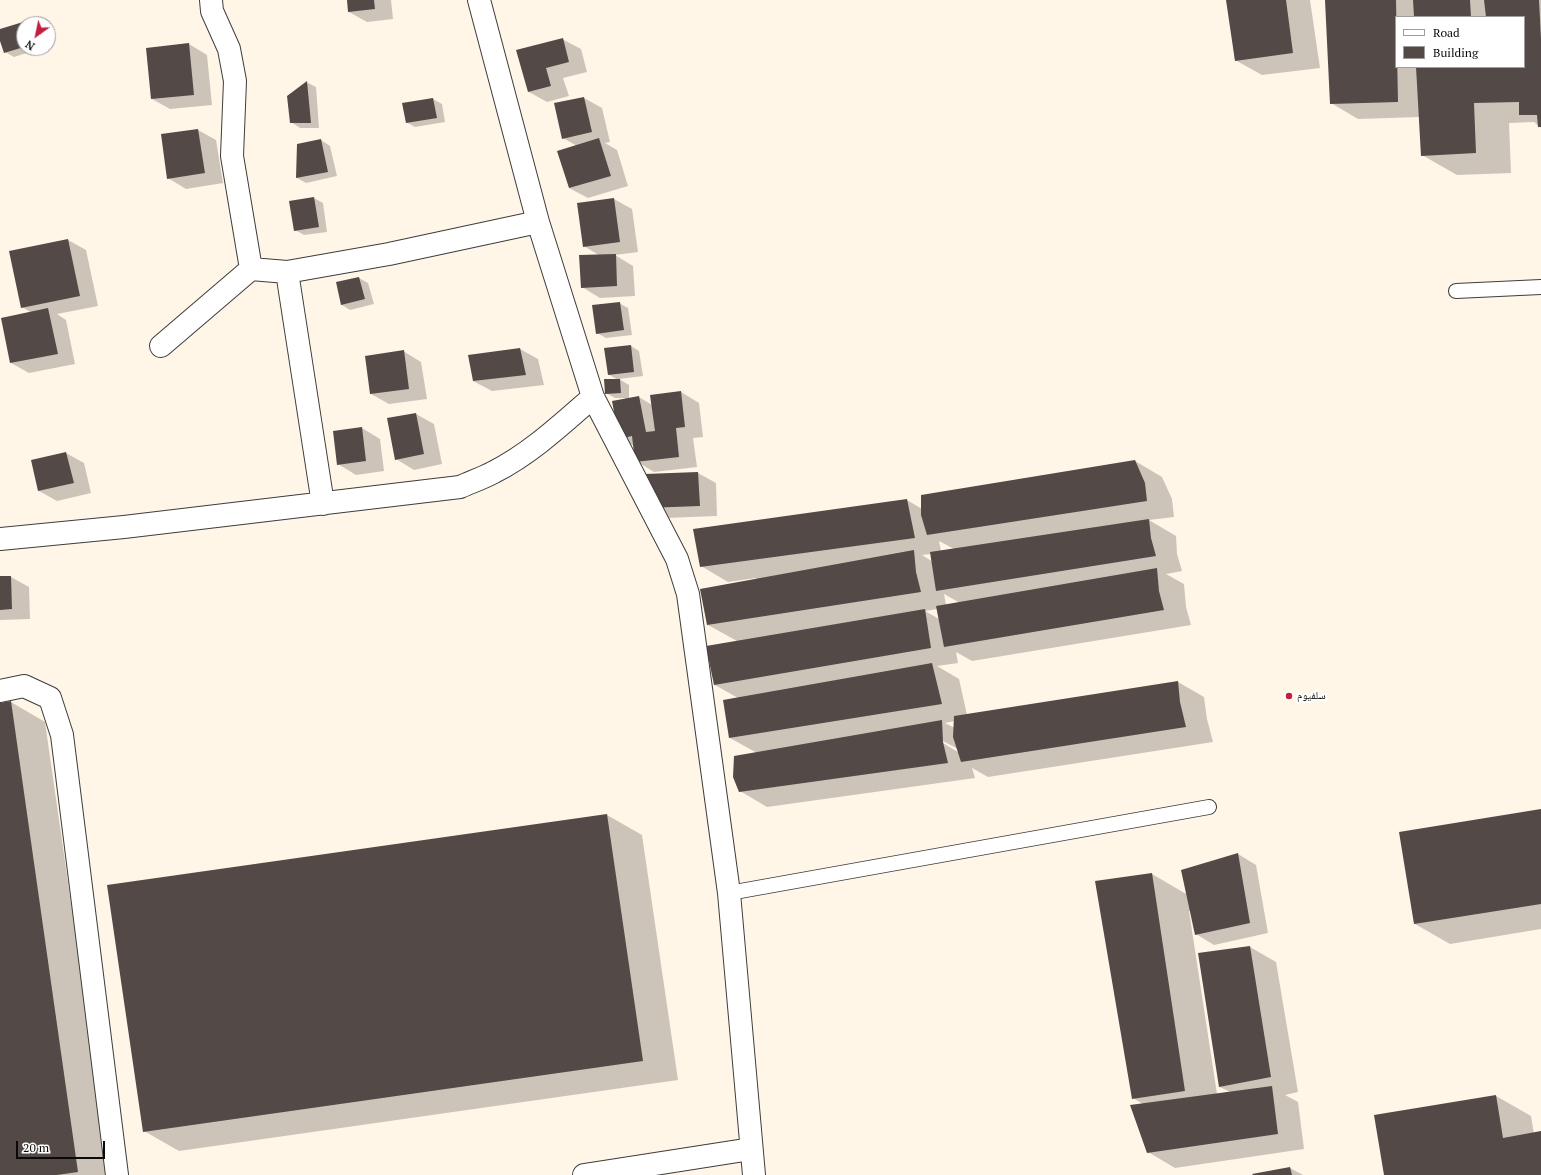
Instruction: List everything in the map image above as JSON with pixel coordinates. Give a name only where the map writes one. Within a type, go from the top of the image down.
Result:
[{"type":"street","points":[[211,0],[212,11],[229,49],[235,81],[232,156],[251,269]]},
{"type":"street","points":[[479,0],[538,222],[593,397],[677,559],[688,594],[729,893],[754,1175]]},
{"type":"street","points":[[162,346],[251,269],[287,272],[389,254],[538,222]]},
{"type":"street","points":[[287,272],[323,504]]},
{"type":"street","points":[[0,539],[323,504],[460,487],[495,472],[517,458],[552,433],[593,397]]},
{"type":"street","points":[[0,690],[24,686],[50,698],[62,735],[116,1175]]},
{"type":"street","points":[[584,1175],[751,1149]]},
{"type":"lane","points":[[1456,291],[1541,287]]},
{"type":"lane","points":[[729,893],[1209,807]]},
{"type":"building","points":[[347,0],[374,0],[375,9],[348,12]]},
{"type":"building","points":[[1226,0],[1286,0],[1293,53],[1235,61]]},
{"type":"building","points":[[1325,0],[1396,0],[1395,68],[1397,68],[1398,102],[1330,104]]},
{"type":"building","points":[[1413,0],[1470,0],[1471,16],[1414,16]]},
{"type":"building","points":[[1484,0],[1539,0],[1541,39],[1541,127],[1538,127],[1537,115],[1519,115],[1519,102],[1474,103],[1476,153],[1421,156],[1416,68],[1525,68],[1525,16],[1486,16]]},
{"type":"building","points":[[16,24],[16,49],[4,53],[0,41],[0,29]]},
{"type":"building","points":[[563,38],[569,62],[546,68],[551,86],[528,92],[516,50]]},
{"type":"building","points":[[189,43],[194,95],[151,99],[146,48]]},
{"type":"building","points":[[307,81],[311,123],[290,123],[287,96]]},
{"type":"building","points":[[584,97],[592,132],[562,139],[554,103]]},
{"type":"building","points":[[433,98],[437,118],[406,123],[402,103]]},
{"type":"building","points":[[198,129],[205,173],[167,179],[161,134]]},
{"type":"building","points":[[599,138],[611,176],[569,188],[557,151]]},
{"type":"building","points":[[321,139],[328,172],[296,178],[297,144]]},
{"type":"building","points":[[314,197],[319,227],[294,231],[289,201]]},
{"type":"building","points":[[614,198],[620,242],[583,247],[577,203]]},
{"type":"building","points":[[68,239],[80,296],[21,308],[9,251]]},
{"type":"building","points":[[616,254],[617,286],[581,288],[579,255]]},
{"type":"building","points":[[359,277],[365,299],[341,305],[336,282]]},
{"type":"building","points":[[620,302],[624,330],[596,334],[592,305]]},
{"type":"building","points":[[48,308],[58,354],[10,363],[1,318]]},
{"type":"building","points":[[631,345],[634,372],[608,375],[604,348]]},
{"type":"building","points":[[520,348],[526,375],[473,381],[468,355]]},
{"type":"building","points":[[404,350],[409,389],[370,394],[365,356]]},
{"type":"building","points":[[604,379],[620,379],[621,393],[605,394]]},
{"type":"building","points":[[681,391],[685,427],[676,428],[679,457],[635,462],[632,436],[619,439],[612,401],[639,396],[646,432],[655,431],[650,395]]},
{"type":"building","points":[[416,413],[424,454],[395,460],[387,418]]},
{"type":"building","points":[[362,427],[366,461],[337,465],[333,431]]},
{"type":"building","points":[[66,452],[74,483],[38,491],[31,460]]},
{"type":"building","points":[[1135,460],[1145,483],[1147,501],[927,535],[921,515],[921,495]]},
{"type":"building","points":[[698,472],[700,506],[646,508],[645,474]]},
{"type":"building","points":[[907,499],[915,538],[700,567],[693,529]]},
{"type":"building","points":[[1149,519],[1151,538],[1156,556],[936,591],[930,552]]},
{"type":"building","points":[[914,550],[916,572],[921,592],[707,625],[700,589]]},
{"type":"building","points":[[1157,568],[1159,591],[1164,610],[944,647],[936,606]]},
{"type":"building","points":[[0,576],[11,576],[12,609],[0,610]]},
{"type":"building","points":[[925,609],[931,648],[714,685],[706,646]]},
{"type":"building","points":[[932,663],[942,704],[729,738],[723,700]]},
{"type":"building","points":[[1178,681],[1180,702],[1186,727],[961,762],[953,737],[954,716]]},
{"type":"building","points":[[11,701],[78,1172],[57,1175],[0,1175],[0,703]]},
{"type":"building","points":[[942,720],[943,742],[948,763],[739,792],[733,777],[734,756]]},
{"type":"building","points":[[1541,809],[1541,904],[1414,924],[1399,832]]},
{"type":"building","points":[[607,814],[643,1061],[143,1132],[107,885]]},
{"type":"building","points":[[1238,853],[1250,923],[1195,935],[1181,870]]},
{"type":"building","points":[[1152,873],[1185,1091],[1132,1099],[1095,881]]},
{"type":"building","points":[[1250,946],[1271,1077],[1219,1087],[1198,953]]},
{"type":"building","points":[[1272,1086],[1278,1134],[1147,1153],[1130,1105]]},
{"type":"building","points":[[1496,1095],[1503,1138],[1541,1131],[1541,1175],[1384,1175],[1374,1115]]},
{"type":"building","points":[[1290,1167],[1292,1175],[1252,1174]]},
{"type":"place","name":"سلفيوم","points":[[1289,696]]}]
